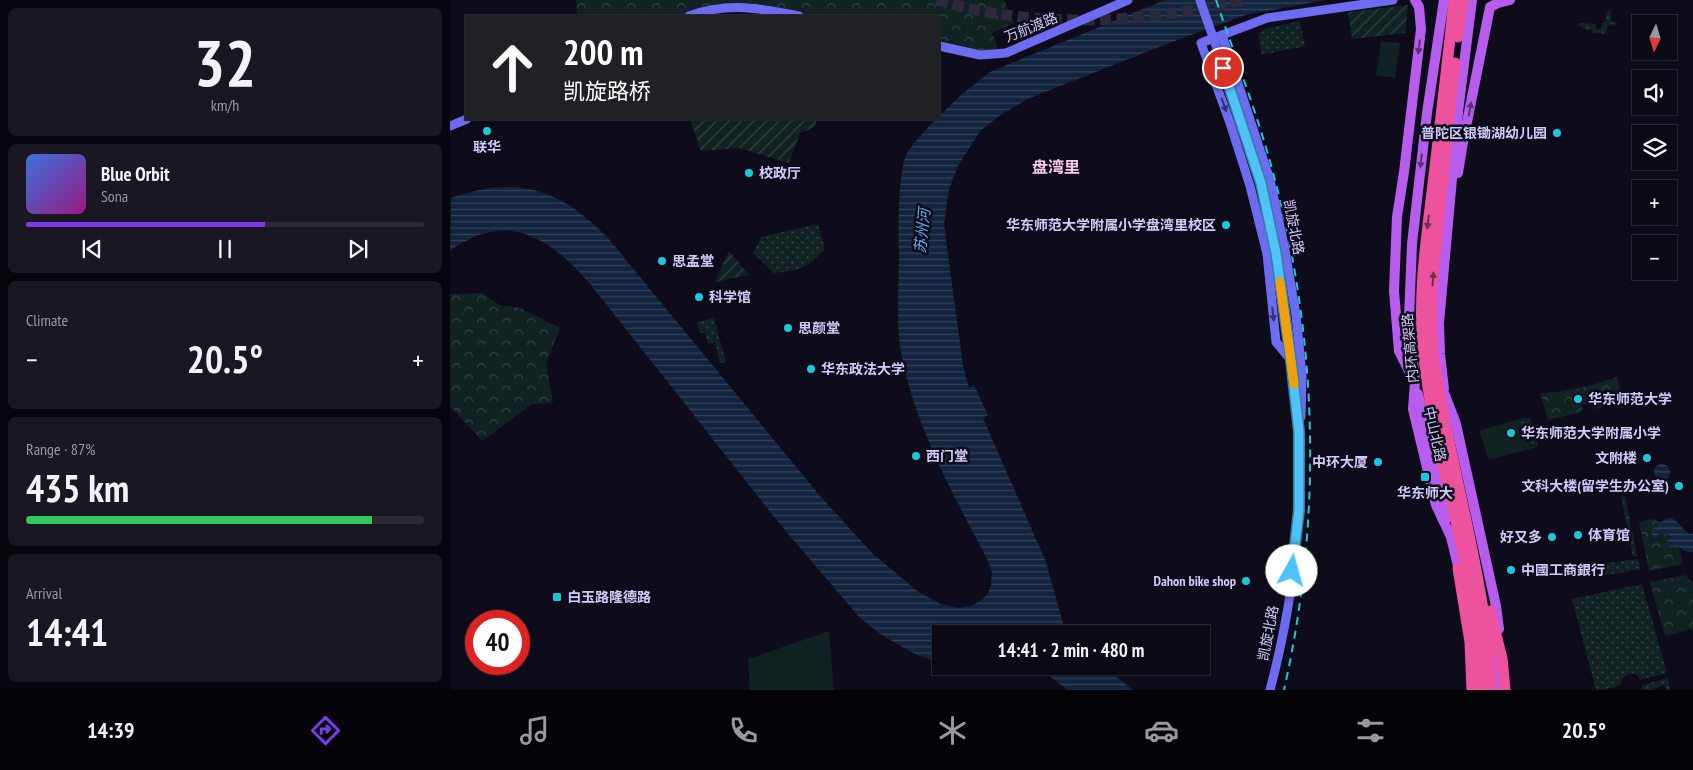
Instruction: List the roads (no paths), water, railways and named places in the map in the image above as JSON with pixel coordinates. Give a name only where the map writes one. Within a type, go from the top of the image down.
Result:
[{"type":"highway","name":"内环高架路","points":[[1454,0],[1425,247],[1422,323],[1424,358],[1436,430],[1464,553],[1474,613],[1480,655],[1481,690]]},
{"type":"highway","name":"内环高架路","points":[[1463,0],[1436,247],[1432,323],[1434,356],[1440,394],[1477,575],[1490,654],[1491,690]]},
{"type":"highway","points":[[1436,430],[1470,642],[1472,690]]},
{"type":"highway","points":[[1477,575],[1488,603],[1502,658],[1505,690]]},
{"type":"main road","points":[[1414,381],[1399,351],[1394,291],[1397,217],[1421,29],[1419,7],[1415,0]]},
{"type":"main road","name":"中山北路","points":[[1444,0],[1427,113],[1412,244],[1409,318],[1414,381],[1413,409],[1436,505],[1452,537],[1468,612],[1477,690]]},
{"type":"main road","name":"中山北路","points":[[1472,0],[1458,112],[1446,243],[1439,323],[1440,354],[1448,425],[1492,642],[1497,690]]},
{"type":"main road","points":[[1446,243],[1463,142],[1490,7],[1510,0]]},
{"type":"main road","name":"中山北路","points":[[1445,395],[1456,424],[1496,606],[1505,690]]},
{"type":"street","name":"凯旋北路","points":[[1200,0],[1261,183],[1276,253],[1299,432],[1299,510],[1287,613],[1270,690]]},
{"type":"street","points":[[1291,360],[1276,342],[1267,254],[1250,186],[1230,122],[1201,43],[1267,18],[1393,0]]},
{"type":"street","name":"万航渡路","points":[[940,46],[980,55],[1006,53],[1126,1]]},
{"type":"street","points":[[692,15],[706,10],[734,7],[771,10],[794,15]]},
{"type":"street","name":"凯旋北路","points":[[1222,35],[1270,180],[1285,250],[1296,315],[1302,375],[1302,412],[1299,432]]},
{"type":"street","points":[[450,126],[465,120]]},
{"type":"water","name":"苏州河","points":[[1165,0],[1325,0],[1246,15],[1030,98],[1002,114],[980,131],[958,166],[949,189],[944,224],[963,366],[969,388],[974,385],[988,415],[983,418],[1046,562],[1064,625],[932,625],[932,660],[913,653],[880,634],[859,617],[779,523],[591,285],[560,254],[544,243],[526,235],[509,231],[490,232],[470,238],[450,251],[451,198],[475,191],[517,187],[554,197],[572,207],[590,221],[608,238],[820,496],[873,554],[920,593],[941,604],[959,608],[971,606],[982,600],[988,593],[992,572],[925,433],[907,380],[899,342],[898,317],[900,187],[904,162],[907,153],[920,137],[934,121],[940,120],[940,115],[990,72]]},
{"type":"water","points":[[1659,464],[1665,464],[1670,469],[1668,478],[1659,480],[1654,475],[1654,469]]},
{"type":"water","points":[[1671,518],[1689,534],[1693,533],[1693,552],[1687,552],[1679,547],[1670,547],[1667,544],[1670,538],[1668,534],[1661,533],[1655,538],[1652,535],[1651,531],[1663,521]]},
{"type":"water","points":[[1048,675],[1114,675],[1133,690],[1068,690]]},
{"type":"tunnel","points":[[937,0],[974,10],[1012,16],[1090,20],[1167,14],[1243,0]]},
{"type":"railway","points":[[1216,0],[1267,151],[1284,217],[1297,284],[1305,352],[1310,419],[1310,487],[1297,623],[1284,690]]},
{"type":"place","name":"联华","points":[[487,131]]},
{"type":"place","name":"普陀区银锄湖幼儿园","points":[[1557,133]]},
{"type":"place","name":"校政厅","points":[[749,173]]},
{"type":"place","name":"华东师范大学附属小学盘湾里校区","points":[[1226,225]]},
{"type":"place","name":"思孟堂","points":[[662,261]]},
{"type":"place","name":"科学馆","points":[[699,297]]},
{"type":"place","name":"思颜堂","points":[[788,328]]},
{"type":"place","name":"华东政法大学","points":[[811,369]]},
{"type":"place","name":"华东师范大学","points":[[1578,399]]},
{"type":"place","name":"华东师范大学附属小学","points":[[1511,433]]},
{"type":"place","name":"西门堂","points":[[916,456]]},
{"type":"place","name":"文附楼","points":[[1647,458]]},
{"type":"place","name":"中环大厦","points":[[1378,462]]},
{"type":"place","name":"华东师大","points":[[1425,477]]},
{"type":"place","name":"文科大楼(留学生办公室)","points":[[1679,486]]},
{"type":"place","name":"体育馆","points":[[1578,535]]},
{"type":"place","name":"好又多","points":[[1552,537]]},
{"type":"place","name":"中國工商銀行","points":[[1511,570]]},
{"type":"place","name":"Dahon bike shop","points":[[1246,581]]},
{"type":"place","name":"白玉路隆德路","points":[[557,597]]},
{"type":"district","name":"盘湾里","points":[[1056,167]]}]
